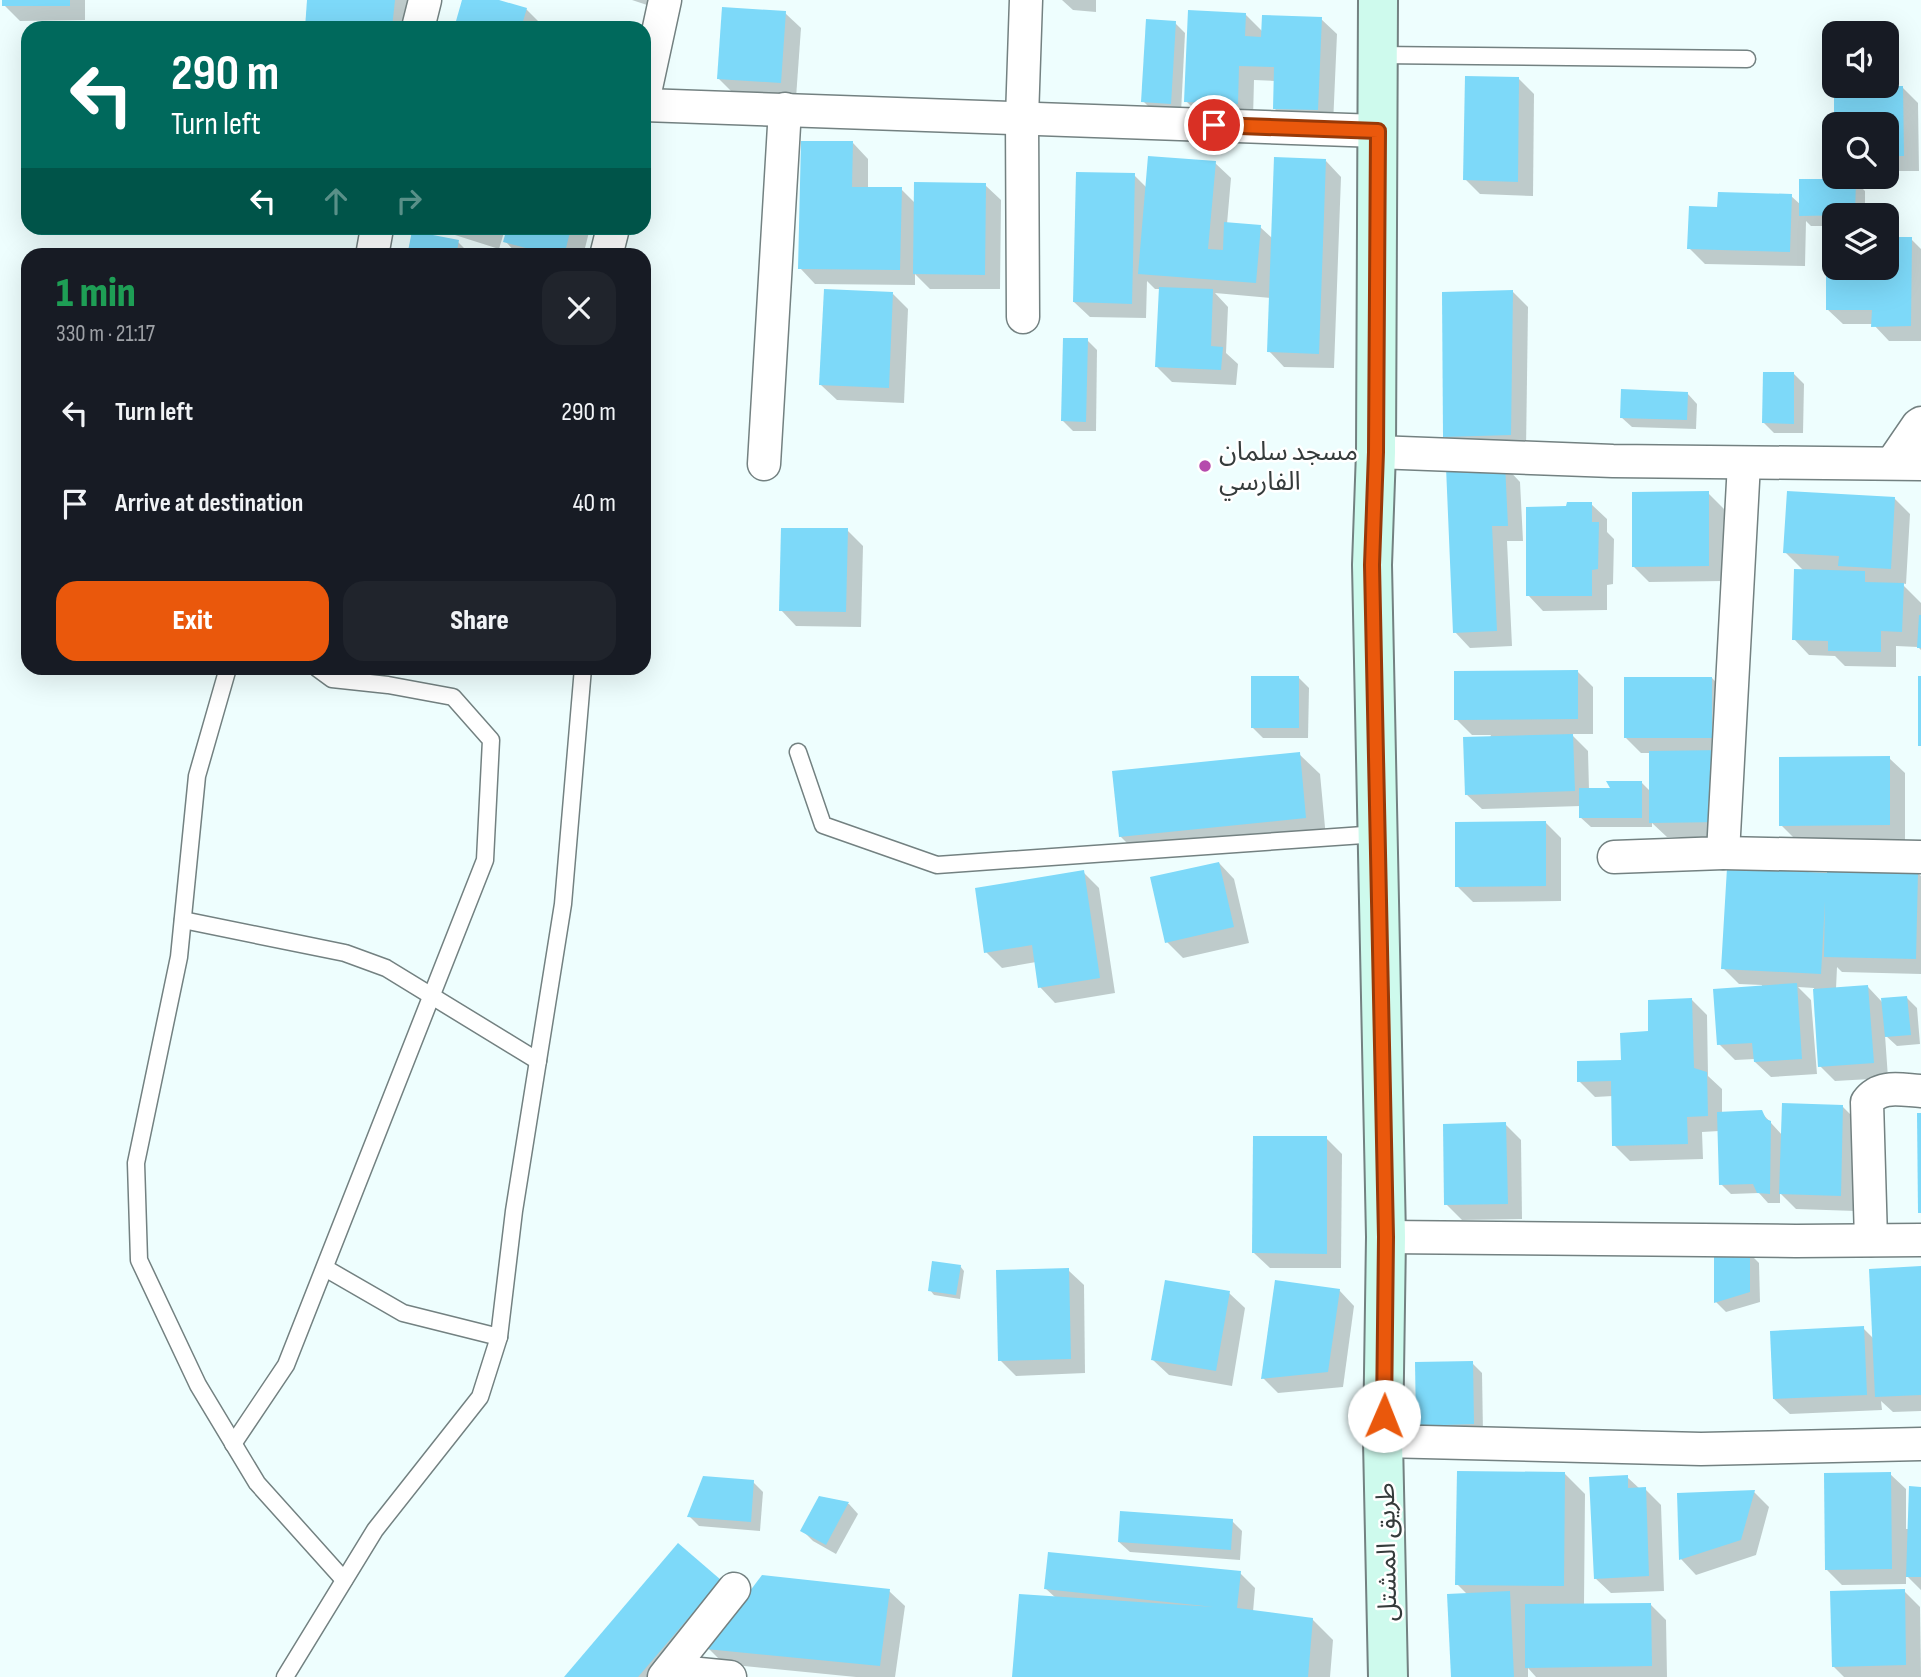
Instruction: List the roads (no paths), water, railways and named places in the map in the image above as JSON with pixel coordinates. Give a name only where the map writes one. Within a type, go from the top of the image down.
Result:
[{"type":"main road","name":"طريق المشتل","points":[[1378,0],[1376,452],[1372,565],[1386,1237],[1383,1441],[1388,1677]]},
{"type":"street","points":[[420,21],[425,0]]},
{"type":"street","points":[[651,66],[666,0]]},
{"type":"street","points":[[1023,317],[1026,0]]},
{"type":"street","points":[[651,105],[1378,131]]},
{"type":"street","points":[[764,464],[785,109]]},
{"type":"street","points":[[1376,452],[1613,461],[1906,463],[1918,425],[1921,423]]},
{"type":"street","points":[[1723,853],[1744,463]]},
{"type":"street","points":[[1614,857],[1723,853],[1921,857]]},
{"type":"street","points":[[1871,1240],[1867,1102],[1884,1089],[1921,1091]]},
{"type":"street","points":[[1386,1237],[1921,1240]]},
{"type":"street","points":[[1383,1441],[1701,1449],[1921,1444]]},
{"type":"street","points":[[667,1674],[734,1589]]},
{"type":"street","points":[[667,1674],[730,1677]]},
{"type":"lane","points":[[1378,55],[1747,59]]},
{"type":"lane","points":[[226,675],[197,776],[179,957],[136,1163],[139,1260],[198,1385],[257,1483],[344,1580]]},
{"type":"lane","points":[[233,1444],[286,1366],[485,860],[491,740],[453,697],[388,685],[332,679],[327,675]]},
{"type":"lane","points":[[285,1677],[375,1530],[481,1397],[499,1337],[514,1211],[563,904],[582,675]]},
{"type":"lane","points":[[798,752],[823,825],[937,864],[1378,834]]},
{"type":"lane","points":[[183,920],[345,953],[386,968],[538,1061]]},
{"type":"lane","points":[[324,1268],[403,1313],[499,1337]]},
{"type":"place","name":"مسجد سلمان الفارسي","points":[[1205,466]]}]
